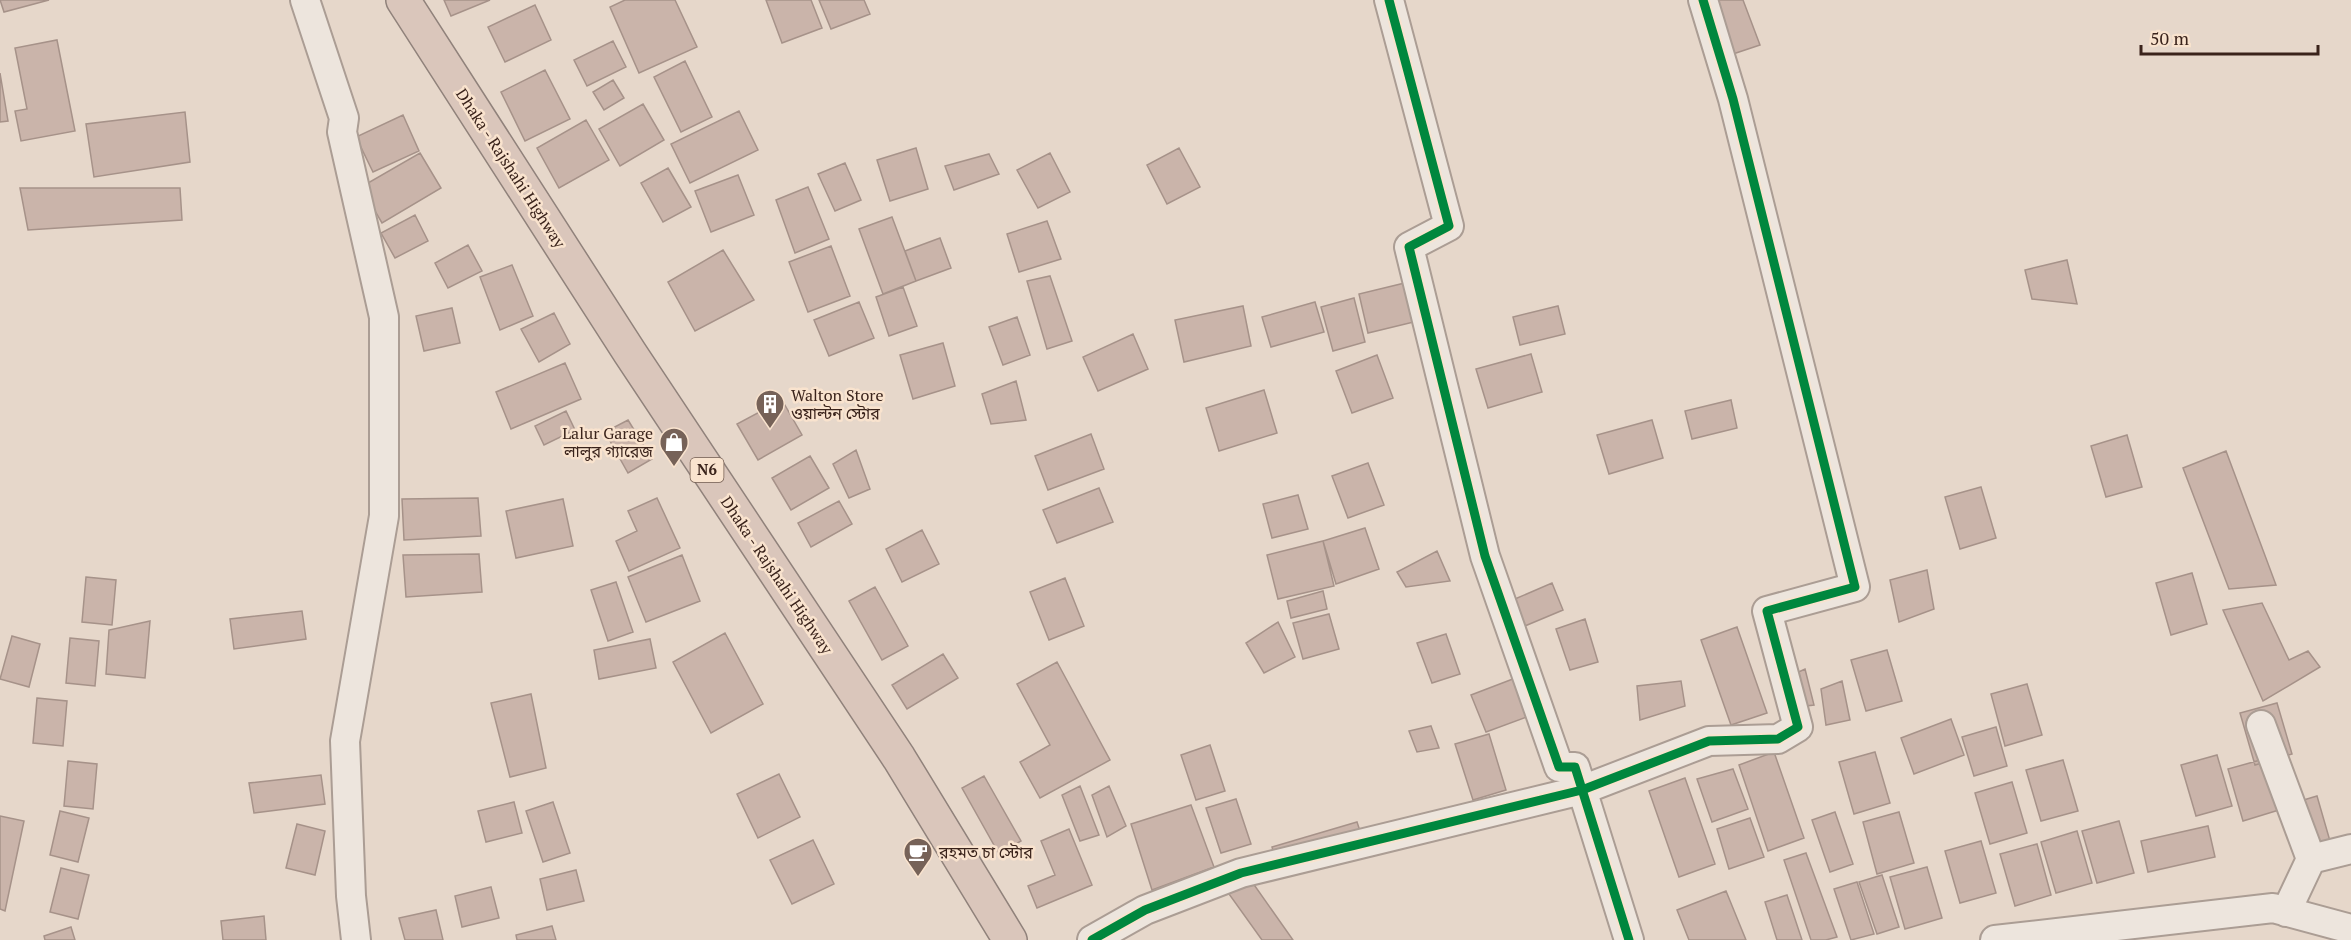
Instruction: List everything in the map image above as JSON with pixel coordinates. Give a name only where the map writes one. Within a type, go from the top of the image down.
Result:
[{"type":"highway","name":"Dhaka - Rajshahi Highway","points":[[403,0],[630,354],[899,758],[1010,940]]},
{"type":"street","points":[[305,0],[344,118],[342,132],[384,316],[384,516],[345,741],[351,896],[356,940]]},
{"type":"street","points":[[1389,0],[1449,226],[1409,247],[1485,556],[1559,766],[1575,767],[1629,940]]},
{"type":"street","points":[[1092,940],[1145,910],[1241,873],[1582,790],[1709,741],[1778,739],[1798,727],[1767,611],[1855,587],[1733,99],[1703,0]]},
{"type":"street","points":[[2261,725],[2311,859],[2286,912]]},
{"type":"street","points":[[2311,859],[2351,849]]},
{"type":"street","points":[[1995,940],[2273,908],[2351,929]]},
{"type":"building","points":[[0,0],[49,0],[4,12]]},
{"type":"building","points":[[444,0],[490,0],[451,16]]},
{"type":"building","points":[[625,0],[675,0],[697,47],[639,73],[610,7]]},
{"type":"building","points":[[766,0],[811,0],[822,28],[782,43]]},
{"type":"building","points":[[819,0],[864,0],[870,14],[831,29]]},
{"type":"building","points":[[1713,0],[1743,0],[1760,45],[1730,55]]},
{"type":"building","points":[[535,5],[551,40],[505,62],[488,27]]},
{"type":"building","points":[[57,40],[75,131],[21,141],[15,111],[27,109],[15,48]]},
{"type":"building","points":[[613,41],[626,67],[587,86],[574,60]]},
{"type":"building","points":[[685,61],[712,117],[681,132],[654,77]]},
{"type":"building","points":[[545,70],[570,119],[525,141],[501,92]]},
{"type":"building","points":[[0,73],[8,121],[0,122]]},
{"type":"building","points":[[613,80],[624,98],[604,110],[593,92]]},
{"type":"building","points":[[643,104],[664,140],[620,166],[599,129]]},
{"type":"building","points":[[739,111],[758,150],[690,183],[671,144]]},
{"type":"building","points":[[185,112],[190,162],[94,177],[86,124]]},
{"type":"building","points":[[403,115],[419,151],[373,172],[356,137]]},
{"type":"building","points":[[586,120],[609,160],[559,188],[537,148]]},
{"type":"building","points":[[916,148],[928,189],[890,201],[877,160]]},
{"type":"building","points":[[1179,148],[1200,187],[1167,204],[1147,165]]},
{"type":"building","points":[[420,153],[441,188],[382,223],[361,187]]},
{"type":"building","points":[[1050,153],[1070,192],[1038,208],[1017,170]]},
{"type":"building","points":[[989,154],[999,174],[954,190],[945,166]]},
{"type":"building","points":[[845,163],[861,200],[835,211],[818,174]]},
{"type":"building","points":[[668,168],[691,207],[663,222],[641,183]]},
{"type":"building","points":[[738,175],[754,215],[711,232],[695,191]]},
{"type":"building","points":[[808,187],[829,239],[795,253],[776,200]]},
{"type":"building","points":[[20,188],[180,188],[182,220],[28,230]]},
{"type":"building","points":[[415,215],[428,241],[395,258],[381,233]]},
{"type":"building","points":[[892,217],[916,281],[883,294],[859,229]]},
{"type":"building","points":[[1047,221],[1061,259],[1019,272],[1007,234]]},
{"type":"building","points":[[940,238],[951,268],[916,281],[905,251]]},
{"type":"building","points":[[468,245],[482,271],[448,288],[435,263]]},
{"type":"building","points":[[831,246],[850,296],[808,312],[789,262]]},
{"type":"building","points":[[723,250],[754,300],[695,331],[668,282]]},
{"type":"building","points":[[2067,260],[2077,304],[2032,299],[2025,270]]},
{"type":"building","points":[[512,265],[533,316],[500,330],[480,277]]},
{"type":"building","points":[[1050,276],[1072,341],[1047,349],[1027,281]]},
{"type":"building","points":[[1413,281],[1422,320],[1368,333],[1359,294]]},
{"type":"building","points":[[903,287],[917,326],[889,336],[876,297]]},
{"type":"building","points":[[1354,298],[1365,342],[1333,351],[1321,307]]},
{"type":"building","points":[[859,302],[874,338],[829,356],[814,320]]},
{"type":"building","points":[[1315,302],[1324,332],[1271,347],[1262,317]]},
{"type":"building","points":[[1243,306],[1251,346],[1184,362],[1175,320]]},
{"type":"building","points":[[1558,306],[1565,334],[1520,345],[1513,317]]},
{"type":"building","points":[[452,308],[460,343],[424,351],[416,316]]},
{"type":"building","points":[[554,313],[570,344],[539,362],[521,329]]},
{"type":"building","points":[[1017,317],[1030,355],[1003,365],[989,327]]},
{"type":"building","points":[[1133,334],[1148,369],[1098,391],[1083,357]]},
{"type":"building","points":[[943,343],[955,386],[913,399],[900,355]]},
{"type":"building","points":[[1531,354],[1542,392],[1488,408],[1476,369]]},
{"type":"building","points":[[1377,355],[1393,398],[1352,413],[1336,371]]},
{"type":"building","points":[[565,363],[581,399],[511,429],[496,392]]},
{"type":"building","points":[[1016,381],[1026,420],[991,424],[982,394]]},
{"type":"building","points":[[1264,390],[1277,433],[1219,451],[1206,408]]},
{"type":"building","name":"Walton Store ওয়াল্টন স্টোর","points":[[782,400],[802,435],[758,460],[737,424]]},
{"type":"building","points":[[1731,400],[1737,428],[1692,439],[1685,411]]},
{"type":"building","points":[[566,411],[575,430],[544,445],[535,426]]},
{"type":"building","points":[[628,420],[652,459],[628,473],[605,432]]},
{"type":"building","points":[[1652,420],[1663,458],[1609,474],[1597,435]]},
{"type":"building","points":[[1091,434],[1104,469],[1048,490],[1035,456]]},
{"type":"building","points":[[2127,435],[2142,487],[2106,497],[2091,446]]},
{"type":"building","points":[[856,450],[870,489],[849,498],[833,464]]},
{"type":"building","points":[[2226,451],[2276,585],[2229,589],[2183,468]]},
{"type":"building","points":[[810,456],[829,488],[791,510],[772,478]]},
{"type":"building","points":[[1368,463],[1384,505],[1348,518],[1332,476]]},
{"type":"building","points":[[1981,487],[1996,538],[1960,549],[1945,497]]},
{"type":"building","points":[[1099,488],[1113,522],[1057,543],[1043,510]]},
{"type":"building","points":[[1298,495],[1308,529],[1272,538],[1263,504]]},
{"type":"building","points":[[478,498],[481,536],[404,540],[402,499]]},
{"type":"building","points":[[657,498],[680,548],[629,571],[616,541],[637,531],[628,511]]},
{"type":"building","points":[[563,499],[573,546],[516,558],[506,511]]},
{"type":"building","points":[[839,501],[852,524],[811,547],[798,523]]},
{"type":"building","points":[[1365,528],[1379,569],[1336,584],[1323,541]]},
{"type":"building","points":[[922,530],[939,564],[902,582],[886,549]]},
{"type":"building","points":[[1323,541],[1334,586],[1278,599],[1267,555]]},
{"type":"building","points":[[1437,551],[1450,581],[1406,587],[1397,572]]},
{"type":"building","points":[[479,554],[482,592],[406,597],[403,555]]},
{"type":"building","points":[[682,555],[700,601],[646,622],[628,577]]},
{"type":"building","points":[[1927,570],[1934,609],[1899,622],[1890,580]]},
{"type":"building","points":[[2192,573],[2207,624],[2171,635],[2156,583]]},
{"type":"building","points":[[86,577],[116,580],[112,625],[82,622]]},
{"type":"building","points":[[1065,578],[1084,626],[1049,640],[1030,592]]},
{"type":"building","points":[[616,582],[633,632],[608,641],[591,590]]},
{"type":"building","points":[[1552,583],[1563,610],[1520,628],[1508,602]]},
{"type":"building","points":[[875,587],[908,646],[882,660],[849,601]]},
{"type":"building","points":[[1323,591],[1327,609],[1291,618],[1287,601]]},
{"type":"building","points":[[2262,603],[2289,660],[2308,651],[2320,667],[2263,701],[2223,610]]},
{"type":"building","points":[[302,611],[306,639],[234,649],[230,619]]},
{"type":"building","points":[[1329,614],[1339,649],[1303,659],[1293,623]]},
{"type":"building","points":[[1585,619],[1598,662],[1570,670],[1556,629]]},
{"type":"building","points":[[150,621],[145,678],[106,674],[109,630]]},
{"type":"building","points":[[1278,622],[1295,657],[1264,673],[1246,643]]},
{"type":"building","points":[[1737,627],[1767,713],[1731,725],[1701,640]]},
{"type":"building","points":[[725,633],[763,704],[711,733],[673,662]]},
{"type":"building","points":[[1446,634],[1460,674],[1432,683],[1417,643]]},
{"type":"building","points":[[12,636],[40,644],[29,687],[0,679]]},
{"type":"building","points":[[70,638],[99,641],[95,686],[66,683]]},
{"type":"building","points":[[650,639],[656,668],[599,679],[594,650]]},
{"type":"building","points":[[1887,650],[1902,701],[1866,711],[1851,660]]},
{"type":"building","points":[[943,654],[958,678],[907,709],[892,685]]},
{"type":"building","points":[[1057,662],[1110,760],[1040,798],[1020,762],[1050,745],[1017,684]]},
{"type":"building","points":[[1805,669],[1814,705],[1798,707],[1792,675]]},
{"type":"building","points":[[1518,677],[1532,715],[1486,732],[1471,695]]},
{"type":"building","points":[[1681,681],[1685,706],[1640,720],[1637,686]]},
{"type":"building","points":[[1842,681],[1850,720],[1826,725],[1821,689]]},
{"type":"building","points":[[2027,684],[2042,735],[2005,746],[1991,694]]},
{"type":"building","points":[[531,694],[546,768],[510,777],[491,703]]},
{"type":"building","points":[[37,698],[67,701],[63,746],[33,743]]},
{"type":"building","points":[[2277,703],[2292,754],[2255,765],[2240,713]]},
{"type":"building","points":[[1951,719],[1964,755],[1914,774],[1901,738]]},
{"type":"building","points":[[1431,726],[1439,748],[1417,752],[1409,731]]},
{"type":"building","points":[[1996,727],[2007,766],[1974,776],[1962,737]]},
{"type":"building","points":[[1489,734],[1506,790],[1473,800],[1455,744]]},
{"type":"building","points":[[1210,745],[1225,791],[1196,800],[1181,755]]},
{"type":"building","points":[[1774,752],[1804,838],[1768,851],[1739,765]]},
{"type":"building","points":[[1875,752],[1890,803],[1854,814],[1839,762]]},
{"type":"building","points":[[2217,755],[2232,806],[2196,816],[2181,765]]},
{"type":"building","points":[[2264,759],[2279,810],[2243,821],[2228,769]]},
{"type":"building","points":[[2063,760],[2078,811],[2041,821],[2026,770]]},
{"type":"building","points":[[68,761],[97,764],[93,809],[64,806]]},
{"type":"building","points":[[1733,769],[1748,809],[1712,822],[1697,779]]},
{"type":"building","points":[[779,774],[800,817],[758,838],[737,794]]},
{"type":"building","points":[[321,775],[325,804],[254,813],[249,783]]},
{"type":"building","points":[[984,776],[1021,841],[999,854],[962,788]]},
{"type":"building","points":[[1685,778],[1715,864],[1679,877],[1649,791]]},
{"type":"building","points":[[2012,782],[2027,833],[1990,844],[1975,793]]},
{"type":"building","points":[[1080,786],[1099,835],[1080,841],[1062,795]]},
{"type":"building","points":[[1109,786],[1126,826],[1107,837],[1092,795]]},
{"type":"building","points":[[2317,796],[2332,848],[2295,858],[2280,807]]},
{"type":"building","points":[[1236,799],[1251,844],[1221,853],[1206,808]]},
{"type":"building","points":[[514,802],[522,833],[486,842],[478,811]]},
{"type":"building","points":[[553,802],[570,853],[543,862],[526,811]]},
{"type":"building","points":[[1191,805],[1214,867],[1152,890],[1131,824]]},
{"type":"building","points":[[60,811],[89,818],[78,862],[50,855]]},
{"type":"building","points":[[1835,812],[1853,864],[1830,872],[1812,820]]},
{"type":"building","points":[[1899,812],[1914,863],[1877,874],[1863,822]]},
{"type":"building","points":[[0,816],[24,821],[5,911],[0,909]]},
{"type":"building","points":[[1750,818],[1764,857],[1729,869],[1717,829]]},
{"type":"building","points":[[2119,821],[2134,873],[2097,883],[2082,831]]},
{"type":"building","points":[[1357,822],[1362,837],[1276,861],[1272,847]]},
{"type":"building","points":[[297,824],[325,831],[315,875],[286,868]]},
{"type":"building","points":[[2208,826],[2215,857],[2148,872],[2141,841]]},
{"type":"building","points":[[1069,829],[1092,885],[1037,908],[1028,886],[1055,875],[1041,841]]},
{"type":"building","points":[[2077,831],[2092,883],[2056,893],[2041,842]]},
{"type":"building","points":[[813,840],[834,884],[792,904],[770,860]]},
{"type":"building","points":[[1981,841],[1996,893],[1960,903],[1945,851]]},
{"type":"building","points":[[2037,844],[2051,895],[2015,906],[2000,854]]},
{"type":"building","points":[[1806,853],[1837,937],[1811,940],[1784,860]]},
{"type":"building","points":[[1927,867],[1942,918],[1905,929],[1890,877]]},
{"type":"building","points":[[61,868],[89,875],[78,919],[50,912]]},
{"type":"building","points":[[576,870],[584,901],[547,910],[540,879]]},
{"type":"building","points":[[1882,875],[1899,927],[1877,934],[1859,882]]},
{"type":"building","points":[[1250,879],[1293,940],[1262,940],[1229,894]]},
{"type":"building","points":[[1857,882],[1874,934],[1851,940],[1834,889]]},
{"type":"building","points":[[491,887],[499,918],[462,927],[455,896]]},
{"type":"building","points":[[1726,891],[1746,940],[1689,940],[1677,910]]},
{"type":"building","points":[[1787,895],[1802,940],[1777,940],[1765,902]]},
{"type":"building","points":[[436,910],[443,940],[405,940],[399,918]]},
{"type":"building","points":[[264,916],[266,940],[223,940],[221,921]]},
{"type":"building","points":[[552,926],[556,940],[517,940],[516,935]]},
{"type":"building","points":[[71,927],[75,940],[45,940],[44,936]]},
{"type":"cycle path","points":[[1389,0],[1449,226],[1409,247],[1485,556],[1559,767],[1575,767],[1629,940]]},
{"type":"cycle path","points":[[1092,940],[1145,910],[1241,873],[1582,790],[1709,741],[1778,739],[1798,727],[1767,611],[1855,587],[1733,99],[1703,0]]},
{"type":"place","name":"Walton Store ওয়াল্টন স্টোর","points":[[770,430]]},
{"type":"place","name":"Lalur Garage লালুর গ্যারেজ","points":[[674,468]]},
{"type":"place","name":"রহমত চা স্টোর","points":[[918,878]]}]
